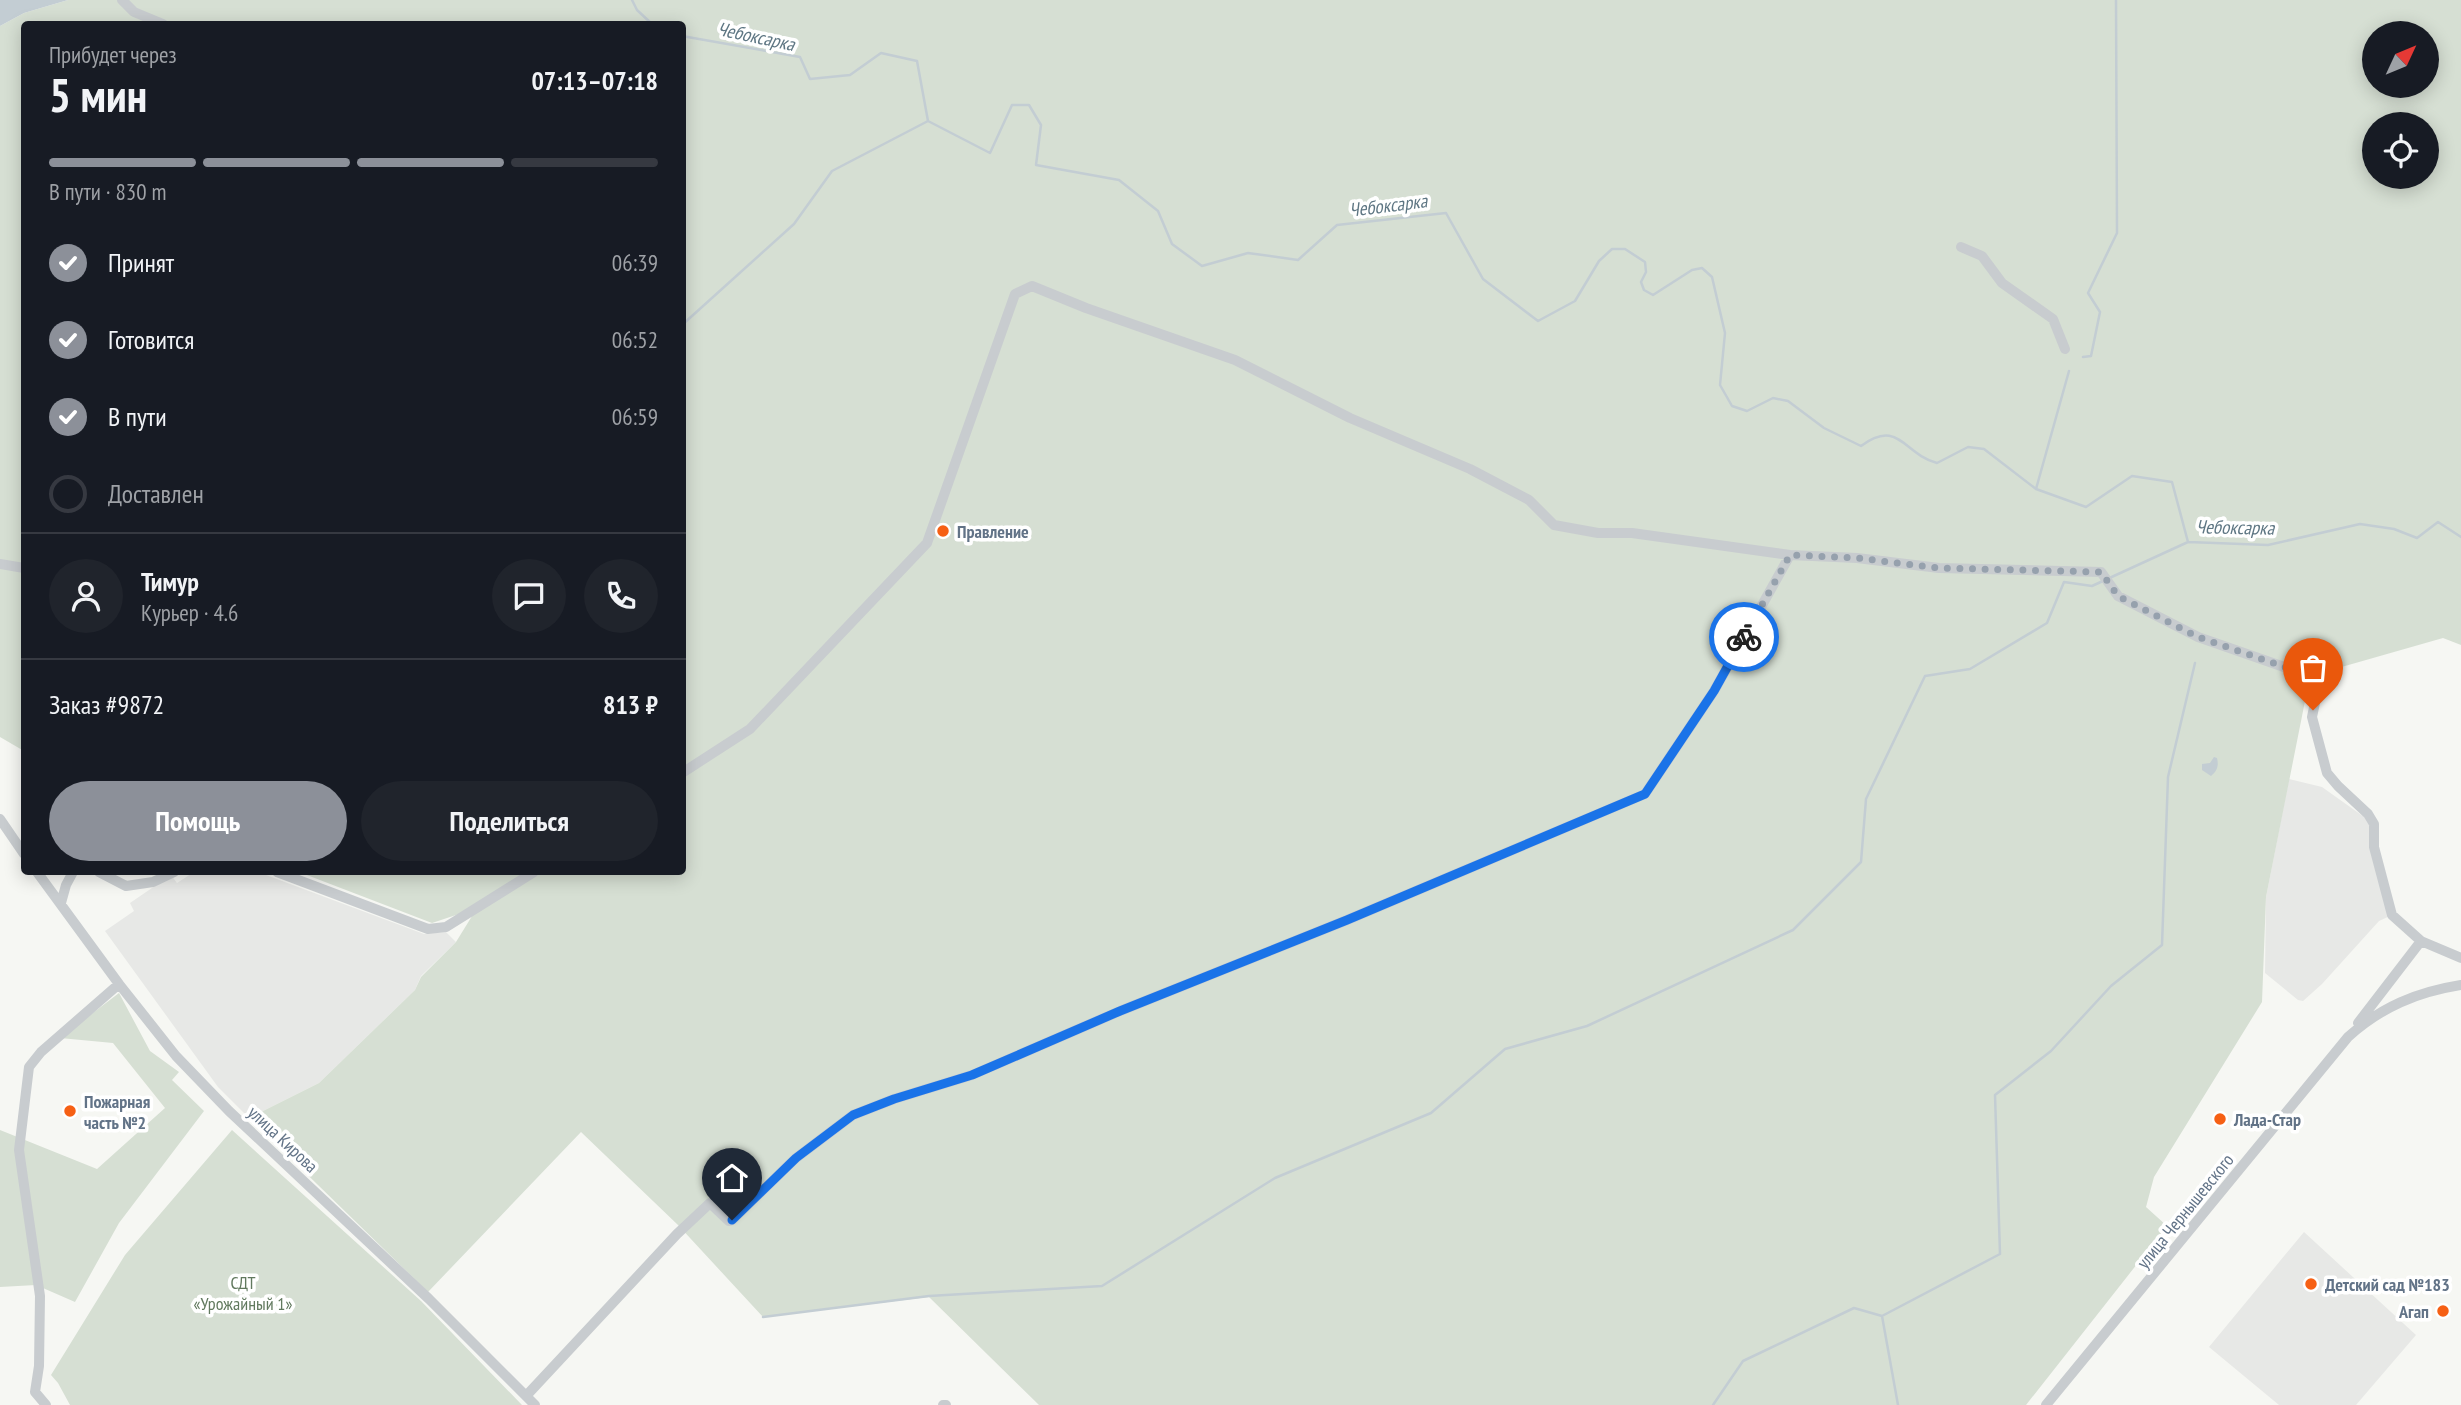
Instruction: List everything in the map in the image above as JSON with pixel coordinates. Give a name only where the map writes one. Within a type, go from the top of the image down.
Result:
[{"type":"street","points":[[122,0],[134,12],[156,21]]},
{"type":"street","points":[[1961,247],[1982,256],[2002,283],[2053,320],[2065,349]]},
{"type":"street","points":[[686,771],[750,729],[927,543],[1015,294],[1032,286],[1086,308],[1235,360],[1350,418],[1470,468],[1529,499],[1554,525],[1598,533],[1632,533],[1790,555],[1857,558],[1939,568],[2101,572],[2118,596],[2198,637],[2311,676],[2316,698],[2312,717],[2327,773],[2368,814],[2374,824],[2374,847],[2392,915],[2421,941],[2461,958]]},
{"type":"street","points":[[526,1396],[677,1234],[710,1203],[729,1221],[732,1220],[796,1158],[853,1115],[894,1099],[972,1075],[1645,794],[1714,691],[1790,555]]},
{"type":"street","points":[[0,564],[21,568]]},
{"type":"street","points":[[0,819],[21,850]]},
{"type":"street","name":"улица Кирова","points":[[39,875],[176,1056],[220,1102],[429,1299],[535,1405]]},
{"type":"street","points":[[61,903],[72,875]]},
{"type":"street","points":[[105,875],[126,886],[153,882],[168,875]]},
{"type":"street","points":[[285,875],[428,929],[446,927],[529,875]]},
{"type":"street","points":[[2348,1037],[2421,941]]},
{"type":"street","points":[[46,1405],[35,1392],[39,1366],[40,1296],[19,1150],[29,1067],[41,1052],[119,984]]},
{"type":"street","name":"улица Чернышевского","points":[[2046,1405],[2348,1037],[2364,1022],[2396,1003],[2416,995],[2461,985]]},
{"type":"shaded area","points":[[0,0],[68,0],[24,13],[0,26]]},
{"type":"shaded area","points":[[2214,757],[2217,758],[2218,766],[2211,776],[2202,770],[2202,764],[2210,763]]},
{"type":"shaded area","points":[[2289,779],[2322,787],[2374,824],[2392,915],[2379,921],[2303,1001],[2298,1000],[2265,973],[2266,897]]},
{"type":"shaded area","points":[[171,875],[177,883],[189,875],[266,875],[424,934],[446,932],[456,942],[421,976],[415,990],[319,1083],[249,1118],[218,1087],[105,931],[134,911],[130,903]]},
{"type":"shaded area","name":"Детский сад №183","points":[[2304,1232],[2416,1335],[2356,1405],[2279,1405],[2209,1347]]},
{"type":"green space","points":[[68,0],[2461,0],[2461,645],[2443,638],[2310,676],[2266,897],[2262,1002],[2154,1177],[2146,1207],[2167,1226],[2026,1405],[1039,1405],[929,1297],[763,1317],[678,1225],[581,1132],[428,1292],[249,1118],[319,1083],[415,990],[421,977],[456,942],[477,908],[432,923],[307,875],[686,875],[686,21],[21,21],[21,749],[0,737],[0,26],[24,13]]},
{"type":"green space","points":[[119,993],[150,1051],[179,1072],[172,1080],[204,1111],[119,1223],[75,1302],[36,1285],[0,1287],[0,1130],[97,1169],[165,1108],[113,1043],[60,1038]]},
{"type":"green space","name":"СДТ «Урожайный 1»","points":[[232,1130],[421,1301],[522,1405],[70,1405],[51,1375],[125,1255]]},
{"type":"waterway","name":"Чебоксарка","points":[[632,0],[637,10],[649,21]]},
{"type":"waterway","points":[[2083,357],[2091,356],[2100,312],[2088,293],[2117,233],[2116,0]]},
{"type":"waterway","name":"Чебоксарка","points":[[686,37],[800,57],[810,79],[850,75],[881,53],[917,61],[928,121],[990,153],[1012,105],[1029,105],[1041,125],[1036,165],[1119,180],[1158,211],[1172,244],[1202,266],[1248,253],[1298,260],[1337,225],[1446,213],[1483,279],[1538,321],[1575,301],[1599,261],[1612,249],[1625,249],[1645,262],[1646,272],[1641,282],[1644,290],[1653,295],[1692,270],[1702,268],[1712,277],[1725,333],[1720,385],[1732,406],[1747,411],[1773,398],[1788,401],[1824,428],[1861,446],[1874,438],[1893,437],[1926,459],[1937,463],[1968,447],[1984,449],[2036,489],[2086,507],[2132,476],[2172,482],[2188,542],[2268,545],[2360,524],[2394,529],[2417,538],[2438,522],[2461,537]]},
{"type":"waterway","points":[[686,321],[794,224],[832,171],[928,121]]},
{"type":"waterway","points":[[2036,489],[2069,371]]},
{"type":"waterway","points":[[763,1317],[929,1296],[1102,1286],[1275,1178],[1431,1113],[1505,1049],[1587,1026],[1793,930],[1861,862],[1866,799],[1925,676],[1970,669],[2047,623],[2064,582],[2092,586],[2188,542]]},
{"type":"waterway","points":[[1713,1405],[1743,1361],[1854,1308],[1882,1316],[2000,1254],[1995,1095],[2051,1051],[2111,986],[2162,945],[2168,777],[2195,663]]},
{"type":"waterway","points":[[1882,1316],[1898,1405]]},
{"type":"way so far","points":[[1744,637],[1790,555],[1857,558],[1939,568],[2101,572],[2118,596],[2198,637],[2311,676],[2316,698],[2313,710]]},
{"type":"place","name":"Правление","points":[[943,531]]},
{"type":"place","name":"Пожарная часть №2","points":[[70,1111]]},
{"type":"place","name":"Лада-Стар","points":[[2220,1119]]},
{"type":"place","name":"Детский сад №183","points":[[2311,1284]]},
{"type":"place","name":"Агап","points":[[2443,1311]]},
{"type":"route","points":[[732,1220],[796,1158],[853,1115],[894,1099],[972,1075],[1645,794],[1714,691],[1744,637]]}]
